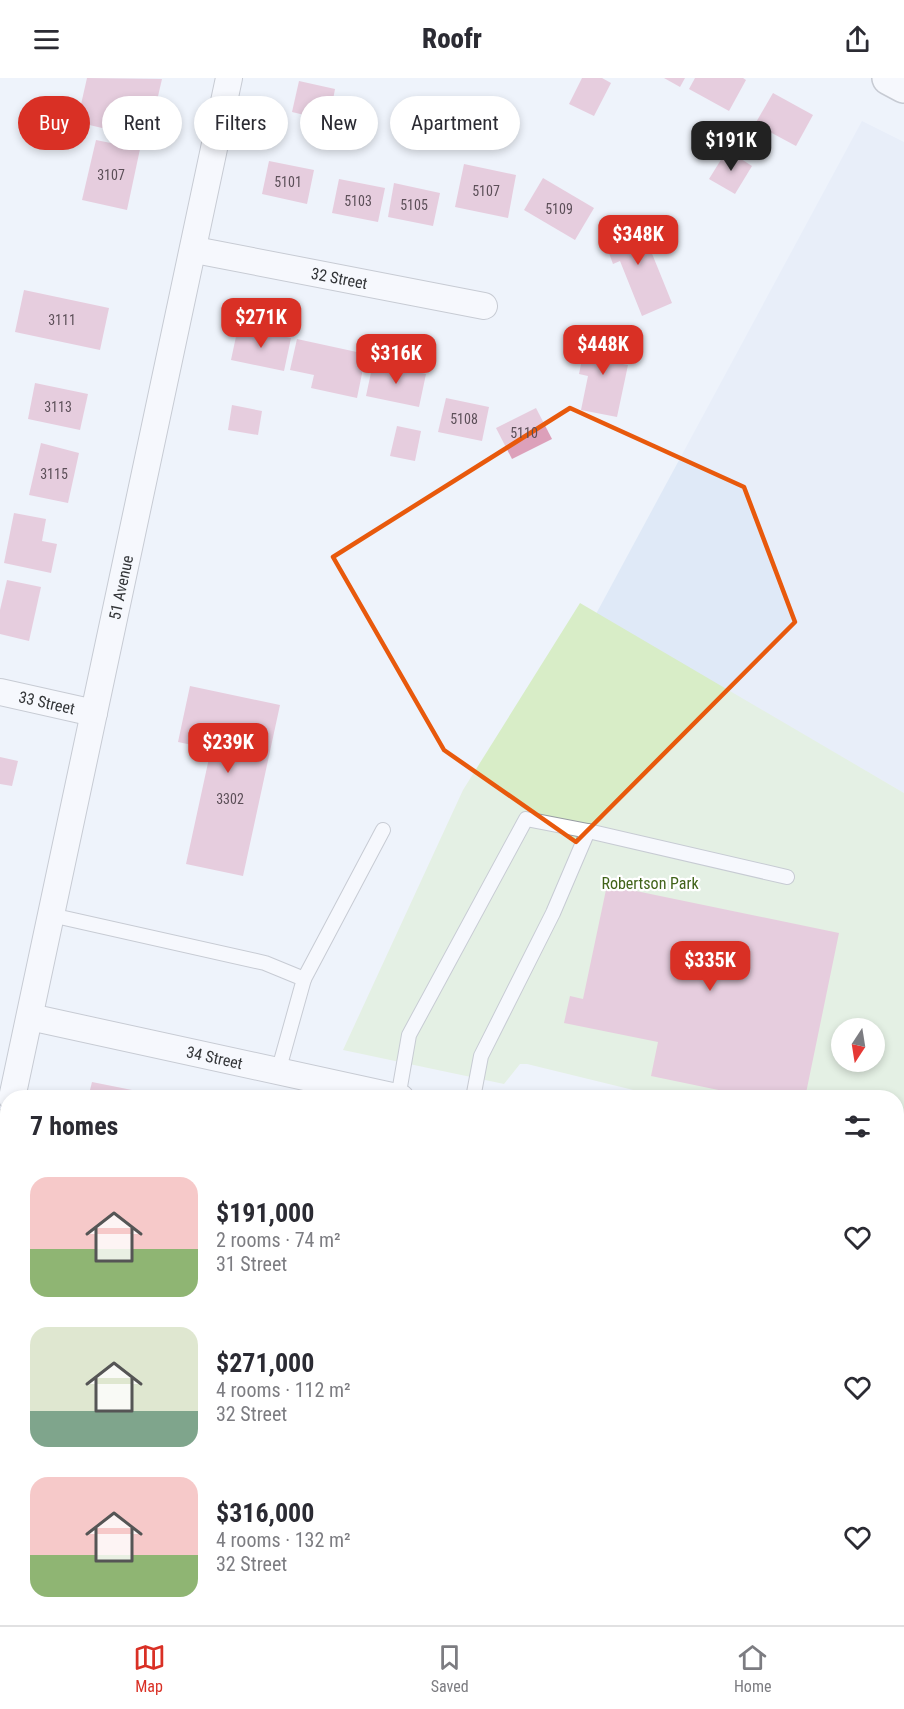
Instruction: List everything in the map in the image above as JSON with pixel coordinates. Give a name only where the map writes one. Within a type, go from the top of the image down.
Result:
[{"type":"street","name":"51 Avenue","points":[[14,1090],[195,250],[229,78]]},
{"type":"street","points":[[889,78],[904,86]]},
{"type":"street","name":"32 Street","points":[[195,250],[484,306]]},
{"type":"street","name":"33 Street","points":[[0,692],[94,713]]},
{"type":"street","name":"34 Street","points":[[30,1017],[359,1090]]},
{"type":"lane","points":[[392,1090],[410,1035],[526,819],[787,877]]},
{"type":"lane","points":[[278,1072],[304,979],[383,830]]},
{"type":"lane","points":[[475,1090],[481,1056],[553,913],[588,831]]},
{"type":"lane","points":[[51,915],[265,963],[304,979]]},
{"type":"highlighted area","points":[[570,408],[744,487],[795,622],[576,842],[444,750],[333,557]]},
{"type":"shaded area","points":[[862,121],[904,142],[904,793],[596,614]]},
{"type":"green space","name":"Robertson Park","points":[[580,603],[904,793],[904,1090],[633,1090],[527,1064],[520,1064],[504,1084],[343,1050],[463,790]]},
{"type":"building","points":[[87,78],[162,79],[158,96],[102,96],[102,128],[90,125],[90,96],[83,96]]},
{"type":"building","points":[[582,78],[602,78],[611,83],[594,116],[569,104]]},
{"type":"building","points":[[664,78],[685,78],[680,87]]},
{"type":"building","points":[[695,78],[743,78],[746,80],[729,111],[689,89]]},
{"type":"building","points":[[299,81],[335,89],[334,96],[300,96],[300,114],[292,112]]},
{"type":"building","points":[[773,93],[813,115],[796,146],[755,124]]},
{"type":"building","points":[[96,140],[102,141],[102,150],[140,150],[127,210],[82,200]]},
{"type":"building","points":[[727,150],[752,166],[735,194],[709,179]]},
{"type":"building","points":[[269,161],[314,170],[307,204],[262,194]]},
{"type":"building","points":[[464,164],[516,175],[508,218],[455,207]]},
{"type":"building","points":[[543,178],[594,208],[575,240],[524,210]]},
{"type":"building","points":[[339,179],[385,188],[378,222],[332,213]]},
{"type":"building","points":[[394,183],[440,193],[433,226],[388,217]]},
{"type":"building","points":[[638,219],[672,303],[642,316],[620,261],[613,264],[602,234]]},
{"type":"building","points":[[24,290],[109,308],[100,350],[15,332]]},
{"type":"building","points":[[238,327],[291,338],[284,371],[231,360]]},
{"type":"building","points":[[587,334],[621,341],[617,363],[628,365],[617,417],[581,410],[588,376],[579,374]]},
{"type":"building","points":[[297,339],[366,354],[357,398],[311,388],[314,375],[290,370]]},
{"type":"building","points":[[373,363],[426,374],[419,407],[366,396]]},
{"type":"building","points":[[35,383],[88,394],[80,430],[28,419]]},
{"type":"building","points":[[446,398],[489,407],[482,441],[438,432]]},
{"type":"building","points":[[232,405],[262,411],[258,435],[228,430]]},
{"type":"building","points":[[536,408],[552,439],[512,459],[496,428]]},
{"type":"building","points":[[397,426],[421,431],[415,461],[390,456]]},
{"type":"building","points":[[41,443],[79,453],[68,503],[29,495]]},
{"type":"building","points":[[14,513],[46,519],[42,541],[57,544],[51,573],[4,563]]},
{"type":"building","points":[[7,580],[41,587],[29,641],[0,634],[0,610]]},
{"type":"building","points":[[190,686],[280,705],[243,876],[186,864],[211,749],[178,742]]},
{"type":"building","points":[[0,757],[18,761],[12,786],[0,784]]},
{"type":"building","points":[[607,885],[839,933],[807,1090],[718,1090],[651,1076],[658,1042],[564,1023],[570,996],[583,999]]},
{"type":"building","points":[[92,1082],[132,1090],[90,1090]]}]
